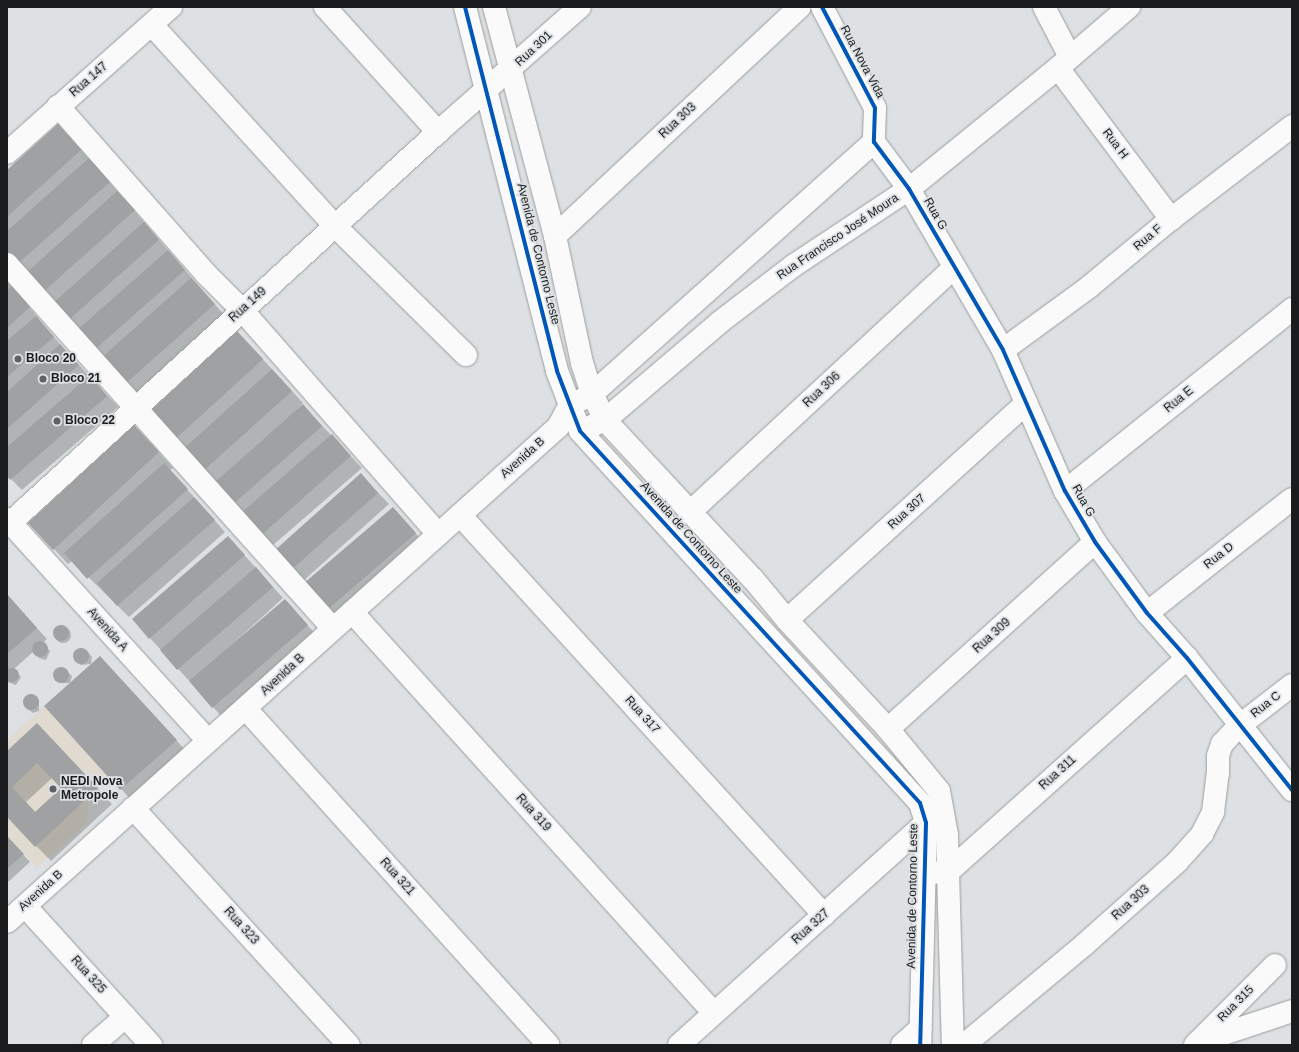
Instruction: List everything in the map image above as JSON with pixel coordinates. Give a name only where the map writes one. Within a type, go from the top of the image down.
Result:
[{"type":"street","name":"Rua 147","points":[[10,144],[58,106],[171,7]]},
{"type":"street","points":[[325,7],[438,132]]},
{"type":"street","name":"Avenida de Contorno Leste","points":[[465,7],[548,334],[570,406],[580,432],[920,803],[926,823],[920,1037]]},
{"type":"street","name":"Avenida de Contorno Leste","points":[[494,7],[555,236],[582,363],[592,394],[605,420],[689,513],[753,579],[787,620],[888,729],[929,776],[939,791],[947,835],[953,1045]]},
{"type":"street","name":"Rua 301","points":[[487,89],[511,70],[580,7]]},
{"type":"street","name":"Rua 303","points":[[555,236],[800,7]]},
{"type":"street","name":"Rua Nova Vida","points":[[822,7],[875,108],[874,142]]},
{"type":"street","name":"Rua H","points":[[1044,7],[1064,62],[1171,219]]},
{"type":"street","name":"Rua Francisco José Moura","points":[[580,432],[605,420],[720,322],[793,266],[909,189],[1129,7]]},
{"type":"street","points":[[152,25],[335,226],[466,355]]},
{"type":"street","name":"Rua 149","points":[[9,521],[136,408],[242,310],[487,89]]},
{"type":"street","points":[[58,106],[206,274],[242,310],[438,534]]},
{"type":"street","name":"Rua F","points":[[1003,350],[1089,287],[1171,219],[1292,126]]},
{"type":"street","points":[[570,406],[592,394],[874,142],[909,189]]},
{"type":"street","name":"Rua G","points":[[909,189],[1003,350],[1065,491],[1095,542],[1147,613],[1187,658],[1239,726],[1292,790]]},
{"type":"street","points":[[7,264],[333,629]]},
{"type":"street","name":"Rua 306","points":[[689,513],[954,268]]},
{"type":"street","name":"Rua E","points":[[1065,491],[1292,309]]},
{"type":"street","name":"Rua 307","points":[[787,620],[1026,403]]},
{"type":"street","name":"Avenida B","points":[[7,922],[246,709],[558,427],[570,406]]},
{"type":"street","points":[[558,427],[580,432]]},
{"type":"street","name":"Rua D","points":[[1147,613],[1292,499]]},
{"type":"street","name":"Rua 317","points":[[460,515],[824,914]]},
{"type":"street","name":"Avenida A","points":[[9,521],[208,742]]},
{"type":"street","name":"Rua 309","points":[[888,729],[1095,542]]},
{"type":"street","name":"Rua 319","points":[[352,612],[714,1013]]},
{"type":"street","name":"Rua 311","points":[[948,872],[1187,658]]},
{"type":"street","name":"Rua C","points":[[1239,726],[1292,685]]},
{"type":"street","name":"Rua 321","points":[[246,709],[549,1045]]},
{"type":"street","name":"Rua 303","points":[[964,1045],[1084,945],[1177,862],[1202,834],[1213,812],[1218,774],[1218,756],[1222,744],[1239,726]]},
{"type":"street","name":"Rua 323","points":[[134,808],[349,1045]]},
{"type":"street","name":"Rua 327","points":[[679,1045],[942,808]]},
{"type":"street","points":[[924,873],[948,872]]},
{"type":"street","name":"Rua 325","points":[[25,906],[151,1045]]},
{"type":"street","name":"Rua 315","points":[[1196,1044],[1275,966]]},
{"type":"street","name":"Rua 315","points":[[1196,1044],[1226,1041],[1292,1011]]},
{"type":"street","points":[[93,1045],[125,1017]]},
{"type":"street","points":[[902,1045],[920,1037]]},
{"type":"shaded area","name":"NEDI Nova Metropole","points":[[44,706],[110,779],[88,799],[87,823],[37,868],[7,836],[7,740]]},
{"type":"building","points":[[58,124],[81,150],[7,217],[7,170]]},
{"type":"building","points":[[89,158],[110,182],[17,264],[7,254],[7,231]]},
{"type":"building","points":[[117,191],[135,210],[41,294],[24,275]]},
{"type":"building","points":[[144,222],[159,240],[66,322],[51,305]]},
{"type":"building","points":[[168,250],[185,270],[92,352],[75,332]]},
{"type":"building","points":[[191,278],[215,304],[124,385],[100,359]]},
{"type":"building","points":[[12,286],[30,307],[7,328],[7,290]]},
{"type":"building","name":"Bloco 20","points":[[36,316],[54,337],[7,377],[7,341]]},
{"type":"building","points":[[237,331],[263,359],[172,442],[147,414]]},
{"type":"building","name":"Bloco 21","points":[[60,344],[79,365],[7,429],[7,392]]},
{"type":"building","points":[[272,369],[292,391],[201,473],[181,451]]},
{"type":"building","name":"Bloco 22","points":[[90,375],[107,396],[10,480],[7,476],[7,447]]},
{"type":"building","points":[[303,404],[322,426],[231,506],[213,484]]},
{"type":"building","points":[[134,425],[159,452],[53,550],[28,523]]},
{"type":"building","points":[[332,434],[351,456],[260,536],[241,513]]},
{"type":"building","points":[[164,463],[188,489],[87,579],[64,553]]},
{"type":"building","points":[[361,473],[378,493],[291,570],[274,551]]},
{"type":"building","points":[[194,497],[215,520],[117,606],[97,583]]},
{"type":"building","points":[[393,507],[416,533],[326,611],[303,584]]},
{"type":"building","points":[[228,536],[245,555],[149,639],[132,619]]},
{"type":"building","points":[[256,567],[273,587],[177,670],[160,650]]},
{"type":"building","points":[[7,594],[37,628],[7,654]]},
{"type":"building","points":[[285,599],[308,625],[212,708],[189,681]]},
{"type":"building","points":[[61,625],[67,627],[69,633],[67,639],[61,641],[55,639],[53,633],[55,627]]},
{"type":"building","points":[[40,641],[46,643],[48,649],[46,655],[40,657],[34,655],[32,649],[34,643]]},
{"type":"building","points":[[81,648],[87,650],[89,656],[87,662],[81,664],[75,662],[73,656],[75,650]]},
{"type":"building","points":[[100,656],[177,740],[120,790],[44,706]]},
{"type":"building","points":[[61,667],[67,669],[69,675],[67,681],[61,683],[55,681],[53,675],[55,669]]},
{"type":"building","points":[[12,668],[17,670],[19,675],[17,680],[12,682],[7,680],[5,675],[7,670]]},
{"type":"building","points":[[31,694],[37,696],[39,702],[37,708],[31,710],[25,708],[23,702],[25,696]]},
{"type":"building","points":[[37,723],[98,788],[35,847],[7,817],[7,751]],"holes":[[[37,763],[61,788],[35,812],[12,787]]]},
{"type":"building","points":[[7,836],[24,854],[7,869]]},
{"type":"cycle path","points":[[465,7],[557,371],[580,431],[920,803],[926,823],[920,1045]]},
{"type":"cycle path","points":[[822,7],[875,108],[874,142],[909,189],[1003,350],[1065,491],[1095,542],[1147,613],[1187,658],[1292,790]]},
{"type":"place","name":"Bloco 20","points":[[18,359]]},
{"type":"place","name":"Bloco 21","points":[[43,379]]},
{"type":"place","name":"Bloco 22","points":[[57,421]]},
{"type":"place","name":"NEDI Nova Metropole","points":[[53,789]]}]
